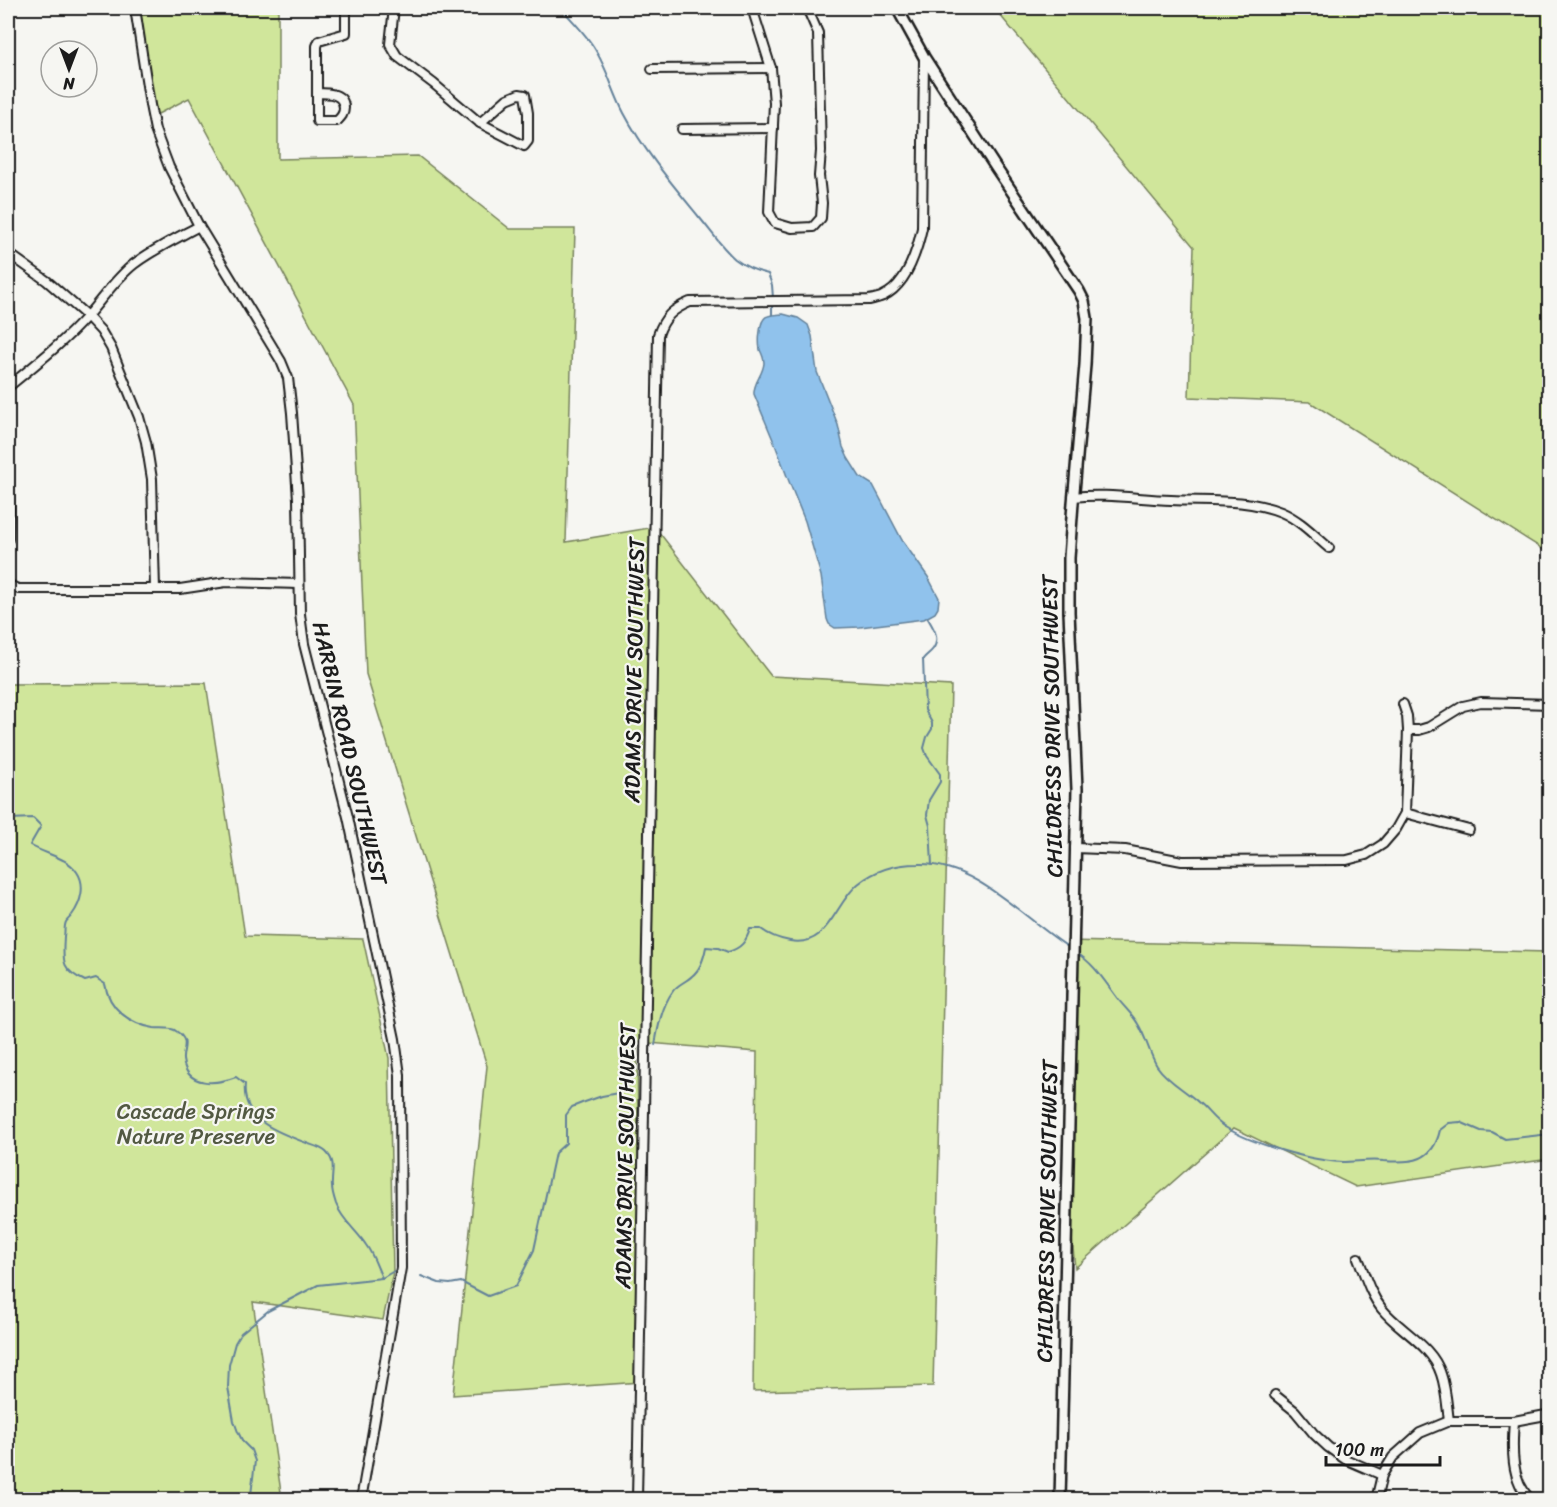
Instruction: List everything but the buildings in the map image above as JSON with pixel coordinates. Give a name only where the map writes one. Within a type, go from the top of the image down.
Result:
[{"type":"street","name":"HARBIN ROAD SOUTHWEST","points":[[135,8],[155,129],[169,167],[199,226],[281,361],[288,378],[298,499],[300,614],[304,644],[348,817],[395,1039],[400,1075],[401,1268],[361,1500]]},
{"type":"street","points":[[317,93],[334,94],[340,98],[344,106],[343,114],[337,121],[317,121],[317,93],[317,46],[319,40],[346,33],[346,8]]},
{"type":"street","points":[[394,8],[390,45],[397,56],[480,123],[524,146],[528,141],[528,113],[525,95],[519,94],[507,99],[480,123]]},
{"type":"street","points":[[752,8],[771,68],[774,103],[769,212],[775,223],[792,228],[813,226],[821,218],[818,33],[807,8]]},
{"type":"street","name":"CHILDRESS DRIVE SOUTHWEST","points":[[897,8],[924,57],[1079,291],[1084,301],[1087,318],[1070,558],[1069,612],[1077,773],[1060,1500]]},
{"type":"street","name":"ADAMS DRIVE SOUTHWEST","points":[[637,1500],[658,334],[669,314],[690,302],[869,300],[884,296],[896,288],[913,259],[922,228],[924,57]]},
{"type":"street","points":[[652,69],[771,68]]},
{"type":"street","points":[[682,129],[773,128]]},
{"type":"street","points":[[8,387],[54,349],[133,265],[199,226]]},
{"type":"street","points":[[8,253],[46,281],[87,316],[101,331],[111,348],[139,417],[146,442],[152,479],[155,590]]},
{"type":"street","points":[[8,493],[8,538]]},
{"type":"street","points":[[1073,497],[1093,495],[1255,504],[1284,513],[1303,525],[1329,548]]},
{"type":"street","points":[[8,582],[18,589],[155,590],[180,589],[226,582],[299,584]]},
{"type":"street","points":[[1408,730],[1429,727],[1463,706],[1480,702],[1550,704]]},
{"type":"street","points":[[1075,848],[1125,850],[1182,861],[1347,860],[1366,855],[1383,844],[1396,829],[1405,813],[1408,730],[1403,704]]},
{"type":"street","points":[[1405,813],[1468,830]]},
{"type":"street","points":[[1358,1258],[1372,1293],[1382,1309],[1420,1344],[1442,1374],[1449,1421]]},
{"type":"street","points":[[1275,1395],[1295,1411],[1328,1447],[1345,1459],[1382,1475]]},
{"type":"street","points":[[1376,1500],[1382,1475],[1393,1457],[1420,1433],[1449,1421],[1514,1421],[1550,1413]]},
{"type":"street","points":[[1514,1421],[1512,1449],[1516,1472],[1525,1494],[1531,1500]]},
{"type":"green space","points":[[134,8],[278,8],[278,159],[418,156],[510,229],[575,229],[566,542],[655,527],[771,676],[951,686],[933,1386],[753,1391],[757,1052],[637,1042],[641,1382],[453,1395],[487,1066],[366,674],[354,405],[189,98],[152,117]]},
{"type":"green space","points":[[994,8],[1549,8],[1549,553],[1310,402],[1189,397],[1194,247]]},
{"type":"green space","name":"Cascade Springs Nature Preserve","points":[[206,683],[245,936],[363,939],[389,1058],[393,1272],[383,1320],[253,1302],[282,1499],[8,1499],[8,684]]},
{"type":"green space","points":[[1067,941],[1549,952],[1549,1159],[1356,1187],[1234,1128],[1075,1268],[1064,1158]]},
{"type":"water","points":[[783,314],[798,318],[808,325],[812,336],[817,372],[848,458],[860,477],[873,485],[902,540],[928,577],[939,598],[935,613],[924,619],[860,627],[835,628],[829,624],[821,576],[805,521],[754,394],[764,363],[759,343],[762,321],[770,315]]},
{"type":"waterway","points":[[561,8],[596,51],[624,113],[640,141],[659,167],[730,254],[739,262],[768,274],[773,298]]},
{"type":"waterway","points":[[772,304],[772,315]]},
{"type":"waterway","points":[[927,617],[932,625],[936,641],[933,649],[923,659],[925,710],[932,723],[932,729],[924,748],[940,774],[940,782],[929,800],[927,815],[930,826],[932,865]]},
{"type":"waterway","points":[[8,803],[10,819],[33,818],[41,826],[30,845],[68,863],[80,877],[82,888],[80,900],[65,925],[64,958],[67,968],[85,981],[96,978],[105,984],[111,1001],[129,1019],[145,1026],[171,1029],[181,1035],[185,1042],[183,1060],[186,1069],[197,1080],[212,1082],[236,1077],[245,1084],[245,1097],[256,1117],[275,1130],[326,1152],[332,1163],[332,1188],[336,1204],[373,1256],[382,1278]]},
{"type":"waterway","points":[[655,1045],[661,1017],[669,997],[698,970],[706,947],[728,952],[733,950],[747,938],[750,929],[761,929],[775,937],[790,941],[814,938],[830,923],[850,892],[858,884],[872,875],[902,865],[939,866],[960,872],[999,895],[1071,949]]},
{"type":"waterway","points":[[1075,952],[1094,967],[1134,1017],[1161,1071],[1202,1105],[1221,1125],[1250,1140],[1299,1155],[1330,1161],[1404,1162],[1427,1154],[1437,1141],[1440,1130],[1449,1123],[1460,1122],[1481,1131],[1492,1132],[1505,1139],[1550,1134]]},
{"type":"waterway","points":[[421,1276],[439,1283],[461,1282],[488,1296],[516,1286],[534,1250],[555,1153],[566,1143],[566,1115],[572,1107],[618,1093],[625,1086],[631,1071],[636,1069]]},
{"type":"waterway","points":[[251,1500],[255,1461],[251,1450],[243,1442],[238,1432],[228,1387],[229,1365],[235,1343],[241,1333],[268,1311],[318,1285],[382,1278],[394,1271]]}]
